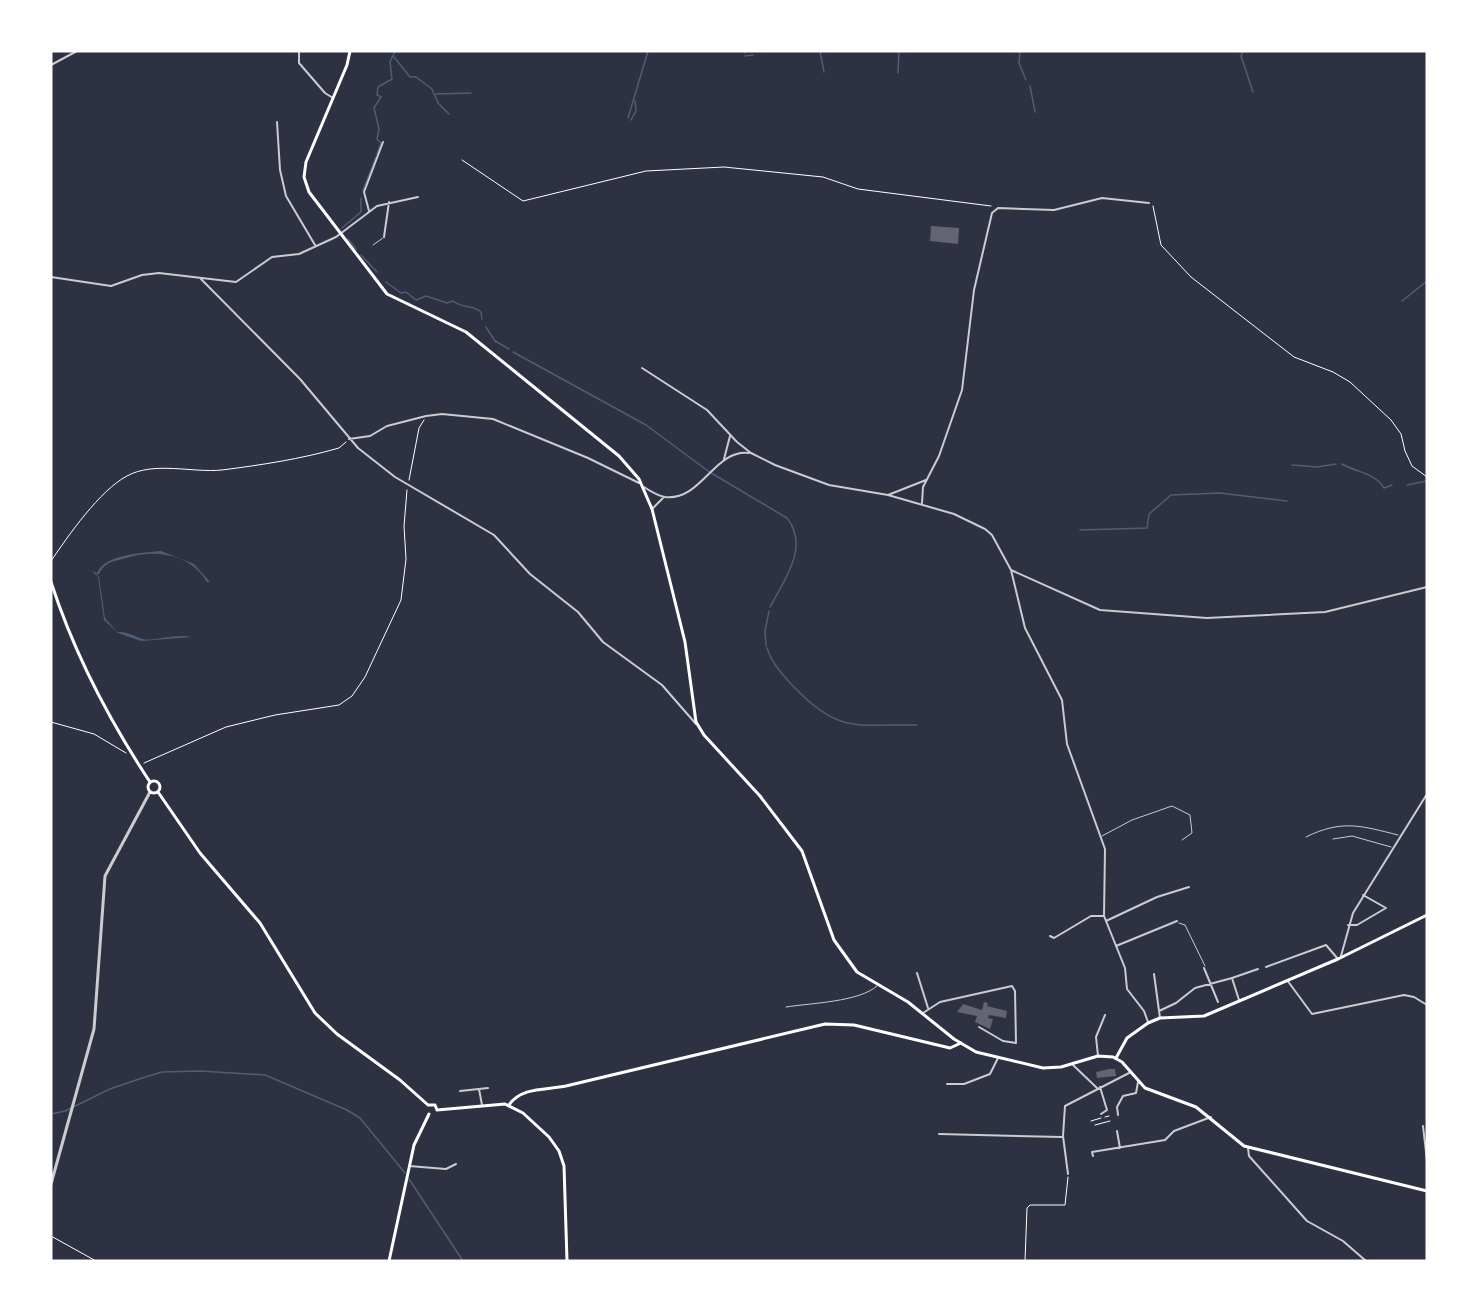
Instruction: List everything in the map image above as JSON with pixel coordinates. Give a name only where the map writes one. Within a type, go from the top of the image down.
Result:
[{"type":"main road","points":[[350,51],[307,159],[304,177],[311,195],[387,294],[453,324],[471,336],[619,456],[643,486],[652,509],[686,642],[694,711],[698,726],[760,796],[796,844],[808,864],[834,940],[842,955],[857,972],[923,1013],[954,1039],[998,1058],[1043,1068],[1072,1064],[1098,1056],[1116,1058],[1138,1082],[1149,1090],[1193,1105],[1211,1117],[1233,1138],[1248,1147],[1427,1191]]},
{"type":"main road","points":[[51,582],[87,672],[150,782]]},
{"type":"main road","points":[[150,782],[159,783],[158,792],[200,853],[253,913],[320,1019],[400,1080],[428,1105],[435,1105],[437,1110]]},
{"type":"main road","points":[[150,782],[147,787],[150,792],[158,792]]},
{"type":"main road","points":[[1116,1058],[1127,1038],[1148,1023],[1160,1018],[1197,1017],[1340,959],[1427,915]]},
{"type":"main road","points":[[509,1106],[520,1094],[832,1024],[864,1027],[952,1048],[961,1043]]},
{"type":"main road","points":[[943,1046],[954,1039]]},
{"type":"main road","points":[[428,1105],[426,1110],[429,1114]]},
{"type":"main road","points":[[429,1114],[434,1114],[437,1110],[457,1110],[482,1105],[509,1106],[542,1130],[561,1154],[564,1171],[567,1261]]},
{"type":"main road","points":[[389,1261],[417,1136],[429,1114]]},
{"type":"street","points":[[51,65],[77,51]]},
{"type":"street","points":[[299,51],[299,63],[325,93],[333,98]]},
{"type":"street","points":[[278,122],[280,170],[286,196],[316,246]]},
{"type":"street","points":[[369,210],[364,192],[383,142]]},
{"type":"street","points":[[51,277],[111,286],[153,273],[236,282],[272,257],[296,255],[339,234],[369,210],[389,202],[418,197]]},
{"type":"street","points":[[922,503],[922,492],[926,480],[939,456],[962,390],[974,290],[989,220],[995,210],[1054,210],[1102,198],[1149,203]]},
{"type":"street","points":[[384,237],[389,202]]},
{"type":"street","points":[[201,279],[300,379],[349,439],[383,469],[497,537],[530,574],[578,612],[603,642],[662,685],[698,726]]},
{"type":"street","points":[[642,368],[707,410],[730,436],[751,453],[829,485],[922,503],[958,515],[988,531],[1011,570],[1025,628],[1062,700],[1069,751],[1102,836],[1106,863],[1103,894],[1104,916],[1125,968],[1127,989],[1144,1011],[1148,1023]]},
{"type":"street","points":[[349,439],[370,436],[387,426],[426,416],[442,414],[498,420],[588,458],[664,497]]},
{"type":"street","points":[[724,459],[730,436]]},
{"type":"street","points":[[652,509],[664,497],[683,493],[711,473],[724,459],[736,453],[751,453]]},
{"type":"street","points":[[888,495],[926,480]]},
{"type":"street","points":[[1011,570],[1100,610],[1207,618],[1325,612],[1427,587]]},
{"type":"street","points":[[686,713],[694,711]]},
{"type":"street","points":[[51,1184],[94,1029],[105,876],[150,792]]},
{"type":"street","points":[[1340,959],[1348,925],[1363,895],[1427,794]]},
{"type":"street","points":[[1106,921],[1157,897],[1189,887]]},
{"type":"street","points":[[1348,925],[1357,926],[1386,908],[1363,895]]},
{"type":"street","points":[[1050,936],[1054,938],[1091,916],[1104,916]]},
{"type":"street","points":[[1116,946],[1177,921]]},
{"type":"street","points":[[1266,968],[1326,945],[1340,959]]},
{"type":"street","points":[[1204,968],[1218,1002]]},
{"type":"street","points":[[1159,1011],[1176,1003],[1195,988],[1258,969]]},
{"type":"street","points":[[917,973],[928,1008]]},
{"type":"street","points":[[1154,974],[1160,1018]]},
{"type":"street","points":[[1232,978],[1239,1000]]},
{"type":"street","points":[[1287,980],[1313,1014],[1404,995],[1414,997],[1427,1005]]},
{"type":"street","points":[[923,1013],[940,1002],[1012,986],[1016,1043],[1003,1041],[979,1027]]},
{"type":"street","points":[[1098,1056],[1096,1037],[1105,1015]]},
{"type":"street","points":[[947,1084],[964,1084],[990,1074],[998,1058]]},
{"type":"street","points":[[1072,1064],[1099,1087],[1107,1110],[1101,1114]]},
{"type":"street","points":[[1068,1174],[1063,1137],[1065,1106],[1130,1073]]},
{"type":"street","points":[[1118,1115],[1117,1107],[1123,1096],[1136,1093],[1138,1082]]},
{"type":"street","points":[[460,1091],[488,1088]]},
{"type":"street","points":[[479,1089],[482,1105]]},
{"type":"street","points":[[1093,1156],[1092,1152],[1167,1138],[1174,1131],[1211,1117]]},
{"type":"street","points":[[1423,1126],[1427,1161]]},
{"type":"street","points":[[1117,1131],[1120,1148]]},
{"type":"street","points":[[939,1134],[1063,1137]]},
{"type":"street","points":[[1248,1147],[1249,1156],[1307,1221],[1343,1241],[1366,1261]]},
{"type":"street","points":[[409,1166],[446,1169],[456,1164]]},
{"type":"lane","points":[[373,246],[384,237]]},
{"type":"lane","points":[[1102,836],[1132,820],[1172,806],[1186,810],[1190,815],[1192,832],[1182,840]]},
{"type":"lane","points":[[1306,837],[1322,828],[1352,824],[1400,836]]},
{"type":"lane","points":[[1333,839],[1352,836],[1393,848]]},
{"type":"lane","points":[[1177,921],[1185,925],[1201,955],[1204,968]]},
{"type":"lane","points":[[786,1007],[844,998],[869,992],[878,986]]},
{"type":"path","points":[[462,160],[526,202],[646,171],[724,167],[823,177],[858,189],[986,203],[995,210]]},
{"type":"path","points":[[1149,203],[1156,210],[1161,245],[1191,277],[1294,357],[1333,372],[1350,382],[1391,420],[1401,434],[1405,452],[1412,466],[1427,477]]},
{"type":"path","points":[[140,765],[226,727],[339,705],[352,696],[364,677],[401,600],[406,559],[404,526],[408,484],[419,428],[426,416]]},
{"type":"path","points":[[51,561],[74,528],[110,489],[132,474],[170,469],[222,470],[283,461],[339,448],[349,439]]},
{"type":"path","points":[[51,722],[103,738],[137,760]]},
{"type":"path","points":[[1091,1121],[1109,1116]]},
{"type":"path","points":[[1105,1117],[1107,1122]]},
{"type":"path","points":[[1095,1125],[1110,1121]]},
{"type":"path","points":[[1025,1261],[1027,1208],[1030,1205],[1065,1205],[1068,1174]]},
{"type":"path","points":[[51,1236],[96,1261]]},
{"type":"water","points":[[161,551],[194,564],[210,582],[207,582],[192,566],[173,556],[141,555],[112,562],[96,574],[99,577],[105,618],[117,632],[143,639],[192,637],[141,641],[118,633],[104,620],[98,577],[92,571],[97,573],[101,567],[116,558]]},
{"type":"building","points":[[931,226],[959,228],[958,244],[930,241]]},
{"type":"building","points":[[984,1002],[988,1003],[987,1006],[1007,1011],[1006,1018],[989,1015],[988,1018],[993,1019],[990,1029],[975,1022],[977,1016],[957,1012],[963,1004],[982,1010]]},
{"type":"building","points":[[1115,1069],[1116,1076],[1097,1078],[1096,1072]]},
{"type":"waterway","points":[[377,154],[381,143],[377,139],[379,129],[374,108],[381,97],[377,95],[378,87],[392,79],[390,62],[395,51]]},
{"type":"waterway","points":[[628,118],[648,51]]},
{"type":"waterway","points":[[820,51],[824,72]]},
{"type":"waterway","points":[[898,73],[899,51]]},
{"type":"waterway","points":[[1020,51],[1019,63],[1026,80]]},
{"type":"waterway","points":[[1243,51],[1241,56],[1253,92]]},
{"type":"waterway","points":[[745,56],[753,55]]},
{"type":"waterway","points":[[394,57],[410,77],[416,77],[432,89],[438,103],[449,114]]},
{"type":"waterway","points":[[1030,86],[1035,112]]},
{"type":"waterway","points":[[436,94],[471,93]]},
{"type":"waterway","points":[[631,120],[636,111],[635,101]]},
{"type":"waterway","points":[[363,190],[376,157]]},
{"type":"waterway","points":[[342,228],[361,212],[361,198]]},
{"type":"waterway","points":[[348,239],[356,249]]},
{"type":"waterway","points":[[361,255],[377,272]]},
{"type":"waterway","points":[[1402,301],[1427,281]]},
{"type":"waterway","points":[[386,282],[416,300],[426,296],[474,308],[481,312],[482,319]]},
{"type":"waterway","points":[[486,327],[495,341],[509,349]]},
{"type":"waterway","points":[[513,352],[646,425],[708,471],[787,518],[796,540],[795,552],[788,575],[770,607]]},
{"type":"waterway","points":[[1292,465],[1317,467],[1336,464]]},
{"type":"waterway","points":[[1342,464],[1370,476],[1384,488],[1392,485]]},
{"type":"waterway","points":[[1407,485],[1427,481]]},
{"type":"waterway","points":[[1080,530],[1147,528],[1149,514],[1171,495],[1220,493],[1287,501]]},
{"type":"waterway","points":[[766,646],[765,631],[769,611]]},
{"type":"waterway","points":[[767,648],[782,674],[824,713],[837,719],[863,725],[917,725]]},
{"type":"waterway","points":[[51,1114],[65,1111],[110,1089],[162,1072],[200,1071],[265,1075],[347,1110],[360,1118],[405,1173]]},
{"type":"waterway","points":[[409,1179],[463,1261]]}]
